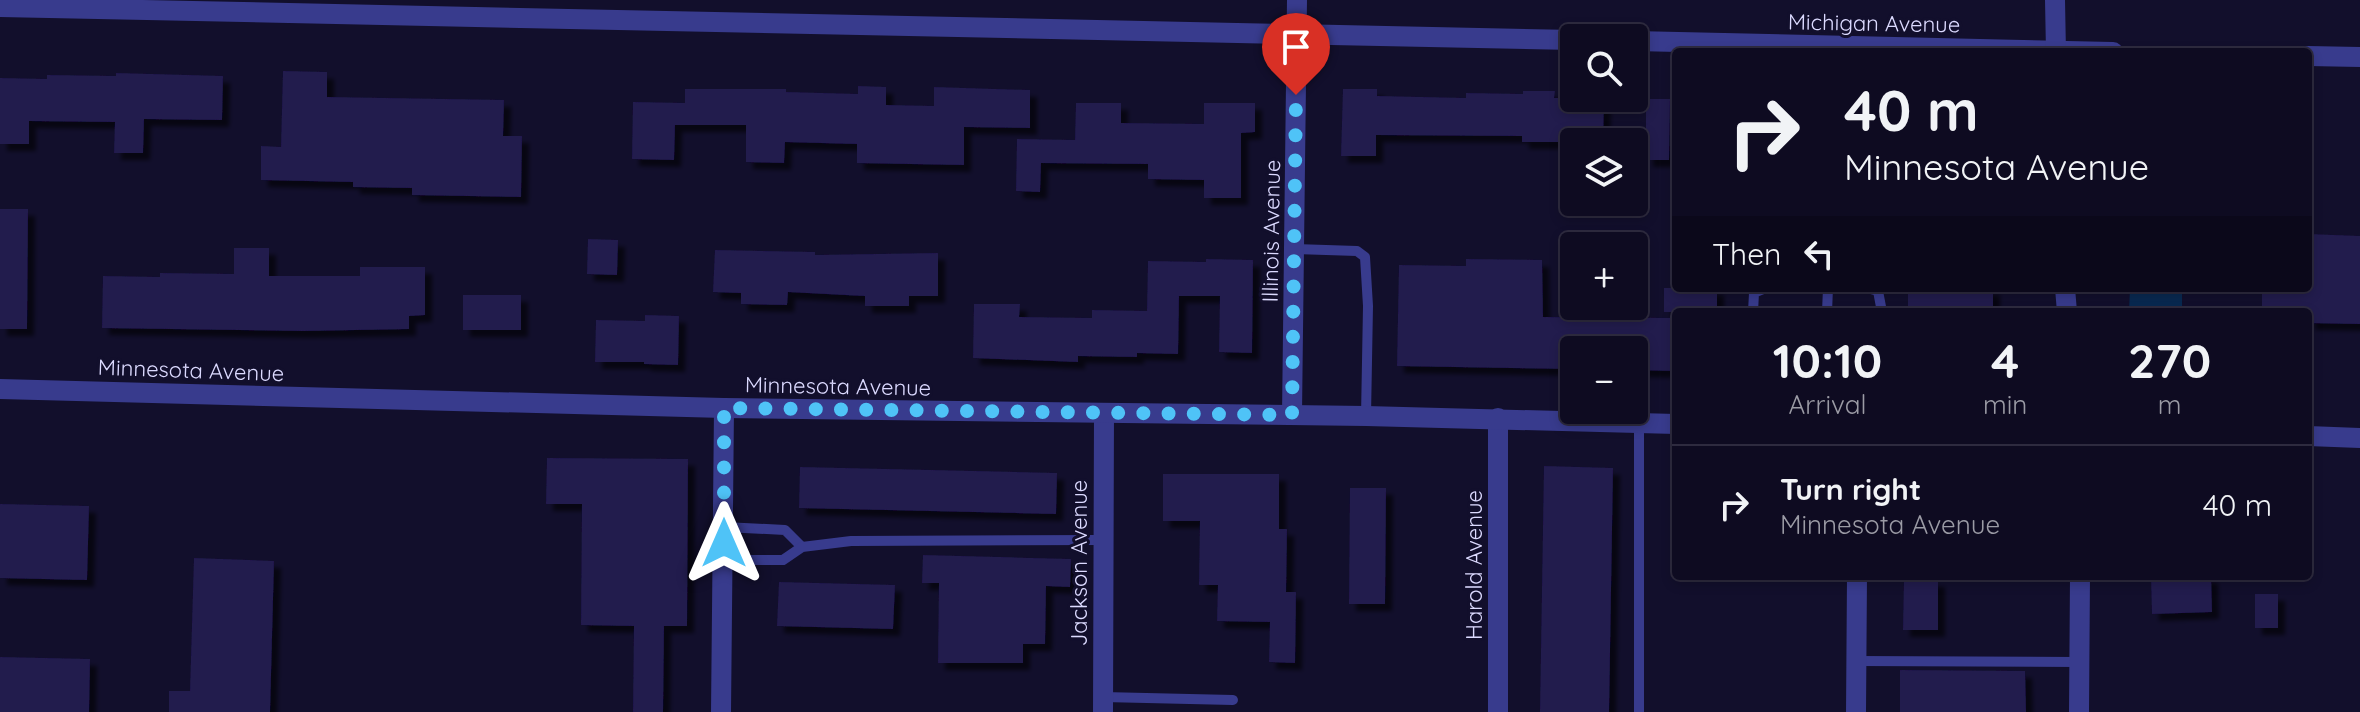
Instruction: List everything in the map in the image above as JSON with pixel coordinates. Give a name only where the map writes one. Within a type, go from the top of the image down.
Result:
[{"type":"street","name":"Illinois Avenue","points":[[1292,415],[1297,0]]},
{"type":"street","points":[[2055,0],[2056,48]]},
{"type":"street","points":[[0,7],[1560,40]]},
{"type":"street","name":"Michigan Avenue","points":[[1648,41],[1903,48]]},
{"type":"street","points":[[2312,56],[2360,57]]},
{"type":"street","name":"Minnesota Avenue","points":[[0,389],[724,408],[1560,420]]},
{"type":"street","points":[[721,712],[724,408]]},
{"type":"street","name":"Jackson Avenue","points":[[1103,704],[1104,414]]},
{"type":"street","name":"Harold Avenue","points":[[1498,418],[1498,712]]},
{"type":"street","name":"Minnesota Avenue","points":[[1648,422],[1672,424]]},
{"type":"street","points":[[2312,436],[2360,438]]},
{"type":"street","points":[[1856,712],[1857,580]]},
{"type":"street","points":[[2079,712],[2080,580]]},
{"type":"lane","points":[[1295,249],[1357,251],[1365,257],[1368,306],[1366,416]]},
{"type":"lane","points":[[1639,424],[1639,712]]},
{"type":"lane","points":[[724,527],[785,530],[802,547]]},
{"type":"lane","points":[[723,560],[783,560],[802,547],[851,541],[1102,540]]},
{"type":"lane","points":[[1856,661],[2078,662]]},
{"type":"lane","points":[[1103,704],[1233,700]]},
{"type":"water","points":[[2130,292],[2182,292],[2182,308],[2129,308]]},
{"type":"building","points":[[283,71],[327,72],[327,97],[504,100],[503,136],[522,136],[521,197],[412,195],[412,188],[353,187],[353,182],[261,180],[261,146],[281,147]]},
{"type":"building","points":[[116,73],[223,76],[222,120],[144,119],[143,153],[114,153],[115,122],[29,121],[29,144],[0,144],[0,78],[47,79],[47,75],[116,76]]},
{"type":"building","points":[[858,86],[886,87],[886,105],[934,106],[934,87],[1030,90],[1030,128],[964,127],[964,165],[857,163],[857,144],[785,142],[784,163],[746,162],[746,125],[675,125],[674,160],[632,159],[633,102],[685,103],[685,89],[786,89],[786,92],[858,94]]},
{"type":"building","points":[[1343,89],[1377,89],[1377,96],[1466,98],[1466,93],[1555,91],[1554,98],[1560,98],[1560,112],[1604,112],[1603,128],[1560,128],[1560,142],[1522,142],[1522,136],[1376,135],[1376,156],[1341,156]]},
{"type":"building","points":[[1648,99],[1670,99],[1669,160],[1648,160]]},
{"type":"building","points":[[1076,103],[1121,103],[1121,123],[1204,124],[1204,103],[1255,103],[1255,132],[1241,133],[1241,198],[1204,198],[1204,180],[1148,179],[1148,164],[1041,163],[1040,192],[1016,191],[1017,139],[1075,140]]},
{"type":"building","points":[[0,209],[28,209],[27,329],[0,329]]},
{"type":"building","points":[[2312,234],[2360,236],[2360,324],[2312,323],[2312,308],[2262,308],[2262,292],[2312,292]]},
{"type":"building","points":[[588,239],[618,240],[617,275],[587,274]]},
{"type":"building","points":[[234,248],[269,248],[269,276],[360,276],[360,267],[425,267],[425,315],[409,316],[409,329],[102,328],[103,276],[234,274]]},
{"type":"building","points":[[715,250],[815,252],[815,255],[938,253],[938,296],[909,296],[909,306],[865,306],[865,296],[788,292],[787,305],[741,304],[741,293],[713,292]]},
{"type":"building","points":[[1206,259],[1253,260],[1252,353],[1219,352],[1220,296],[1179,296],[1178,354],[1078,356],[1078,362],[973,358],[974,304],[1020,304],[1019,317],[1092,318],[1092,310],[1147,311],[1148,261],[1206,262]]},
{"type":"building","points":[[1466,259],[1542,260],[1543,317],[1560,317],[1560,320],[1672,318],[1672,371],[1648,370],[1648,336],[1560,336],[1560,369],[1397,366],[1399,265],[1466,266]]},
{"type":"building","points":[[1664,288],[1672,288],[1672,292],[1717,292],[1717,308],[1672,308],[1672,312],[1664,312]]},
{"type":"building","points":[[1908,292],[1993,292],[1993,308],[1908,308]]},
{"type":"building","points":[[463,295],[521,295],[521,330],[463,330]]},
{"type":"building","points":[[645,315],[679,316],[678,365],[595,362],[596,320],[645,321]]},
{"type":"building","points":[[547,458],[688,459],[687,626],[664,626],[663,712],[633,712],[634,626],[581,625],[582,504],[546,504]]},
{"type":"building","points":[[1544,466],[1613,468],[1609,712],[1540,712]]},
{"type":"building","points":[[800,467],[1057,473],[1056,514],[799,508]]},
{"type":"building","points":[[1163,474],[1279,474],[1279,529],[1287,529],[1286,592],[1296,592],[1295,663],[1269,662],[1270,622],[1217,621],[1218,585],[1199,585],[1200,521],[1163,521]]},
{"type":"building","points":[[1350,488],[1386,488],[1385,604],[1349,604]]},
{"type":"building","points":[[0,504],[89,506],[87,580],[0,578]]},
{"type":"building","points":[[923,555],[1071,559],[1070,587],[1046,586],[1045,644],[1023,644],[1023,663],[938,663],[939,583],[922,583]]},
{"type":"building","points":[[194,558],[274,561],[270,712],[169,712],[169,691],[190,691]]},
{"type":"building","points":[[1904,580],[1938,580],[1938,630],[1903,630]]},
{"type":"building","points":[[2151,580],[2211,580],[2212,612],[2152,614]]},
{"type":"building","points":[[779,582],[895,585],[893,629],[777,626]]},
{"type":"building","points":[[2255,594],[2278,594],[2278,628],[2255,628]]},
{"type":"building","points":[[0,657],[90,659],[89,712],[0,712]]},
{"type":"building","points":[[1900,670],[2025,671],[2026,712],[1900,712]]},
{"type":"route","points":[[724,543],[724,408],[1292,415],[1296,95]]}]
